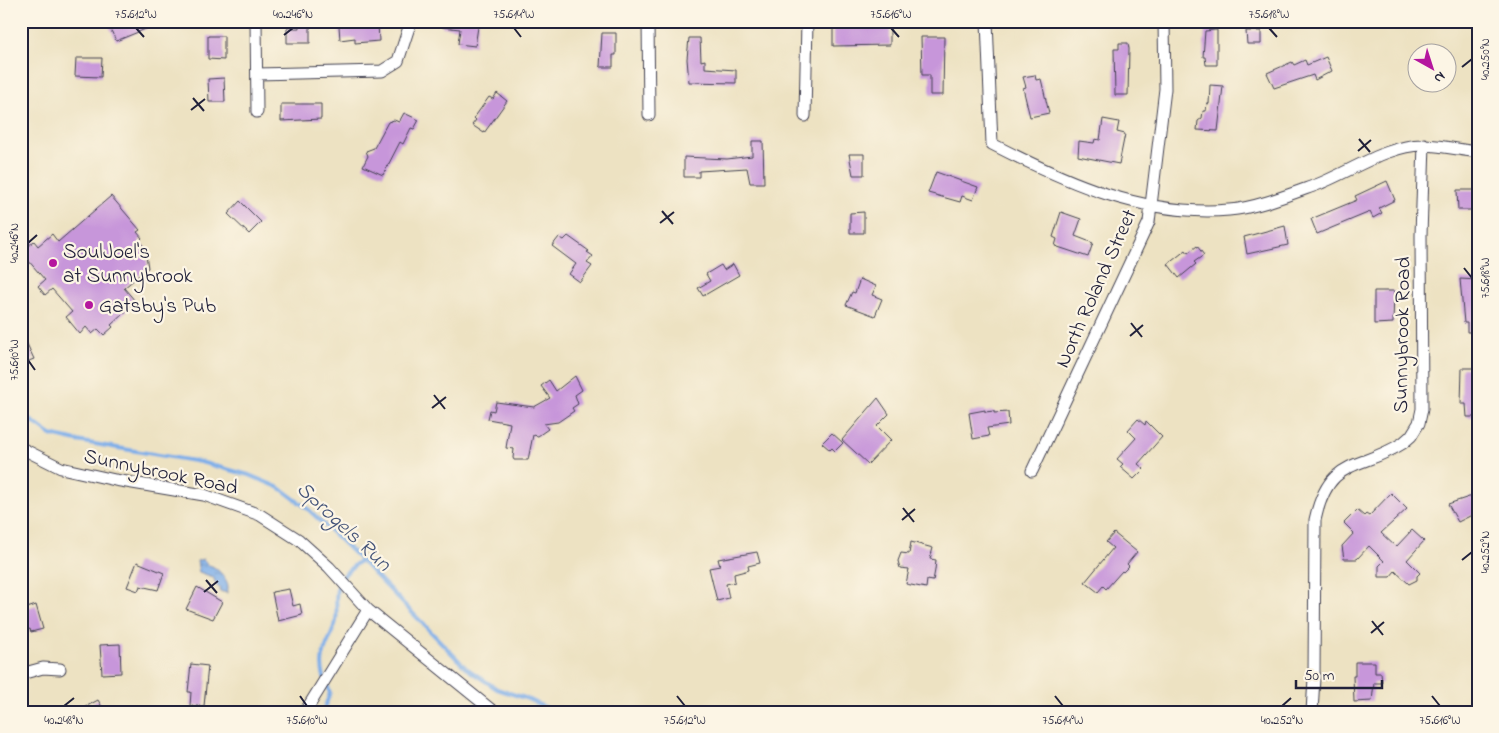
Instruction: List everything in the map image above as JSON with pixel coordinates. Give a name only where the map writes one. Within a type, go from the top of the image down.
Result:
[{"type":"street","points":[[256,21],[257,112]]},
{"type":"street","points":[[257,74],[382,71],[398,61],[411,21]]},
{"type":"street","points":[[648,21],[649,116]]},
{"type":"street","points":[[805,116],[807,21]]},
{"type":"street","points":[[987,21],[992,144],[1065,180],[1110,197],[1196,211],[1231,210],[1317,184],[1399,148],[1424,144],[1478,152]]},
{"type":"street","name":"North Roland Street","points":[[1032,471],[1149,222],[1165,89],[1164,21]]},
{"type":"street","name":"Sunnybrook Road","points":[[1312,712],[1315,520],[1320,500],[1329,483],[1341,471],[1403,443],[1411,436],[1420,417],[1423,372],[1421,234],[1424,144]]},
{"type":"street","name":"Sunnybrook Road","points":[[21,448],[62,468],[204,495],[245,508],[260,515],[299,540],[368,610],[494,712]]},
{"type":"street","points":[[306,712],[368,610]]},
{"type":"street","points":[[21,674],[43,668],[60,669]]},
{"type":"water","points":[[203,559],[223,576],[228,586],[227,593],[219,591],[220,587],[217,586],[213,577],[199,572],[197,561]]},
{"type":"building","points":[[119,21],[145,21],[148,28],[116,41],[109,26]]},
{"type":"building","points":[[299,21],[310,21],[310,43],[287,43],[287,28],[299,28]]},
{"type":"building","points":[[443,21],[479,21],[475,46],[458,44],[460,29],[442,27]]},
{"type":"building","points":[[833,21],[890,21],[890,45],[833,46]]},
{"type":"building","points":[[378,23],[379,41],[355,43],[355,38],[340,40],[339,26]]},
{"type":"building","points":[[1217,30],[1217,65],[1206,65],[1205,57],[1203,57],[1205,31]]},
{"type":"building","points":[[1246,31],[1261,31],[1261,44],[1247,44]]},
{"type":"building","points":[[602,33],[616,33],[616,55],[613,55],[613,67],[600,67]]},
{"type":"building","points":[[208,36],[224,36],[224,60],[208,59]]},
{"type":"building","points":[[921,37],[944,37],[943,95],[930,95],[930,75],[922,75]]},
{"type":"building","points":[[689,38],[700,38],[701,61],[705,60],[705,68],[736,70],[736,83],[689,82],[687,59]]},
{"type":"building","points":[[1119,43],[1128,43],[1128,95],[1115,95],[1114,49],[1119,49]]},
{"type":"building","points":[[1326,57],[1332,71],[1315,80],[1313,75],[1274,88],[1267,73],[1292,62],[1294,65],[1305,60],[1307,65]]},
{"type":"building","points":[[76,58],[102,58],[101,77],[75,76]]},
{"type":"building","points":[[1035,75],[1036,80],[1041,79],[1049,113],[1030,117],[1023,88],[1026,87],[1023,77]]},
{"type":"building","points":[[224,78],[225,102],[209,102],[208,79]]},
{"type":"building","points":[[1210,85],[1223,86],[1218,131],[1197,130],[1198,121],[1202,118],[1203,111],[1206,111],[1207,103],[1209,104]]},
{"type":"building","points":[[497,93],[507,101],[484,133],[472,125],[476,120],[474,118],[489,97],[493,99]]},
{"type":"building","points":[[281,104],[321,104],[321,119],[281,121]]},
{"type":"building","points":[[404,113],[419,120],[414,129],[411,128],[403,144],[400,142],[383,175],[363,166],[368,156],[366,151],[374,148],[388,122],[394,120],[399,122]]},
{"type":"building","points":[[1103,119],[1119,122],[1117,132],[1125,134],[1119,164],[1078,156],[1079,141],[1094,143],[1095,139],[1100,140]]},
{"type":"building","points":[[752,141],[763,141],[764,183],[750,183],[747,168],[699,171],[699,177],[684,177],[684,157],[727,159],[752,156]]},
{"type":"building","points":[[849,154],[864,154],[864,175],[853,175]]},
{"type":"building","points":[[936,172],[978,187],[973,200],[962,196],[960,202],[928,193]]},
{"type":"building","points":[[1387,181],[1395,200],[1379,208],[1382,213],[1373,218],[1370,212],[1317,234],[1311,219],[1357,200],[1355,196]]},
{"type":"building","points":[[1457,190],[1478,190],[1478,210],[1458,210]]},
{"type":"building","points":[[111,196],[140,230],[137,232],[142,238],[139,241],[145,248],[148,268],[124,288],[136,302],[111,325],[113,327],[104,335],[98,329],[92,334],[86,327],[80,334],[66,317],[72,312],[52,289],[45,295],[38,286],[45,280],[21,252],[34,241],[38,246],[52,234],[58,242]]},
{"type":"building","points":[[240,201],[261,222],[249,234],[228,214]]},
{"type":"building","points":[[864,212],[864,233],[850,233],[850,213]]},
{"type":"building","points":[[1061,212],[1081,219],[1075,236],[1093,243],[1088,257],[1055,246],[1057,239],[1053,237]]},
{"type":"building","points":[[1285,226],[1288,245],[1247,254],[1244,237]]},
{"type":"building","points":[[568,236],[593,256],[587,263],[592,266],[580,282],[569,274],[576,264],[552,246],[559,237],[564,240]]},
{"type":"building","points":[[1197,246],[1204,255],[1194,262],[1196,264],[1179,278],[1168,264],[1186,250],[1188,253]]},
{"type":"building","points":[[733,264],[739,275],[703,296],[698,288],[710,281],[706,274],[721,265],[724,270]]},
{"type":"building","points":[[860,279],[876,286],[872,295],[882,299],[875,316],[846,305],[852,292],[855,293]]},
{"type":"building","points":[[1460,279],[1478,280],[1478,332],[1467,332],[1467,323],[1464,323]]},
{"type":"building","points":[[1374,291],[1394,291],[1393,323],[1374,324]]},
{"type":"building","points":[[21,331],[34,359],[21,364]]},
{"type":"building","points":[[1462,368],[1478,368],[1478,417],[1467,417],[1466,404],[1461,404]]},
{"type":"building","points":[[575,376],[582,390],[575,395],[578,404],[572,408],[574,411],[558,422],[544,424],[548,429],[538,436],[533,435],[528,460],[514,460],[514,449],[506,448],[510,423],[488,419],[490,410],[494,411],[496,402],[534,407],[550,398],[541,386],[549,380],[556,391]]},
{"type":"building","points":[[878,398],[889,414],[877,426],[891,440],[868,464],[842,440]]},
{"type":"building","points":[[985,410],[985,412],[994,411],[994,413],[1008,412],[1009,425],[987,428],[989,436],[973,439],[969,413]]},
{"type":"building","points":[[1138,419],[1145,425],[1146,421],[1162,437],[1138,464],[1144,469],[1134,479],[1120,467],[1123,464],[1117,459],[1136,438],[1128,430]]},
{"type":"building","points":[[832,433],[843,443],[835,451],[832,448],[830,450],[822,443]]},
{"type":"building","points":[[1391,493],[1407,509],[1381,533],[1396,547],[1412,530],[1424,541],[1407,560],[1420,573],[1417,576],[1417,580],[1409,584],[1395,571],[1390,577],[1379,577],[1379,566],[1384,561],[1369,546],[1357,559],[1344,559],[1342,546],[1354,533],[1344,523],[1357,510],[1364,516],[1366,514],[1369,516]]},
{"type":"building","points":[[1478,494],[1478,512],[1458,522],[1448,504]]},
{"type":"building","points":[[1114,533],[1137,552],[1127,564],[1129,566],[1106,589],[1103,586],[1098,592],[1085,582],[1113,548],[1106,542]]},
{"type":"building","points":[[911,542],[933,548],[930,559],[936,560],[935,570],[933,581],[927,580],[926,588],[906,584],[909,569],[900,568],[898,561],[901,553],[909,554]]},
{"type":"building","points":[[757,552],[760,563],[748,566],[749,570],[734,574],[735,582],[726,584],[729,598],[717,601],[709,568],[720,566],[718,559]]},
{"type":"building","points":[[137,562],[164,573],[158,590],[140,586],[138,591],[127,587]]},
{"type":"building","points":[[197,587],[222,602],[213,619],[186,609]]},
{"type":"building","points":[[289,589],[293,606],[300,604],[302,615],[278,621],[272,592]]},
{"type":"building","points":[[36,605],[43,629],[31,632],[30,629],[21,632],[21,612]]},
{"type":"building","points":[[120,644],[121,673],[102,674],[100,645]]},
{"type":"building","points":[[1355,662],[1375,662],[1375,673],[1381,673],[1382,683],[1374,683],[1372,701],[1354,702],[1353,676],[1355,676]]},
{"type":"building","points":[[191,664],[208,666],[204,706],[190,706],[191,692],[188,692]]},
{"type":"building","points":[[98,700],[105,712],[76,712]]},
{"type":"waterway","name":"Sprogels Run","points":[[21,413],[51,435],[200,462],[249,475],[280,488],[308,509],[361,560],[466,668],[497,689],[528,699],[555,712]]},
{"type":"waterway","points":[[324,677],[322,669],[323,654],[336,621],[337,590],[345,574],[361,560]]},
{"type":"waterway","points":[[323,712],[330,693],[327,683]]},
{"type":"place","name":"SoulJoel's at Sunnybrook","points":[[53,263]]},
{"type":"place","name":"Gatsby's Pub","points":[[89,305]]}]
